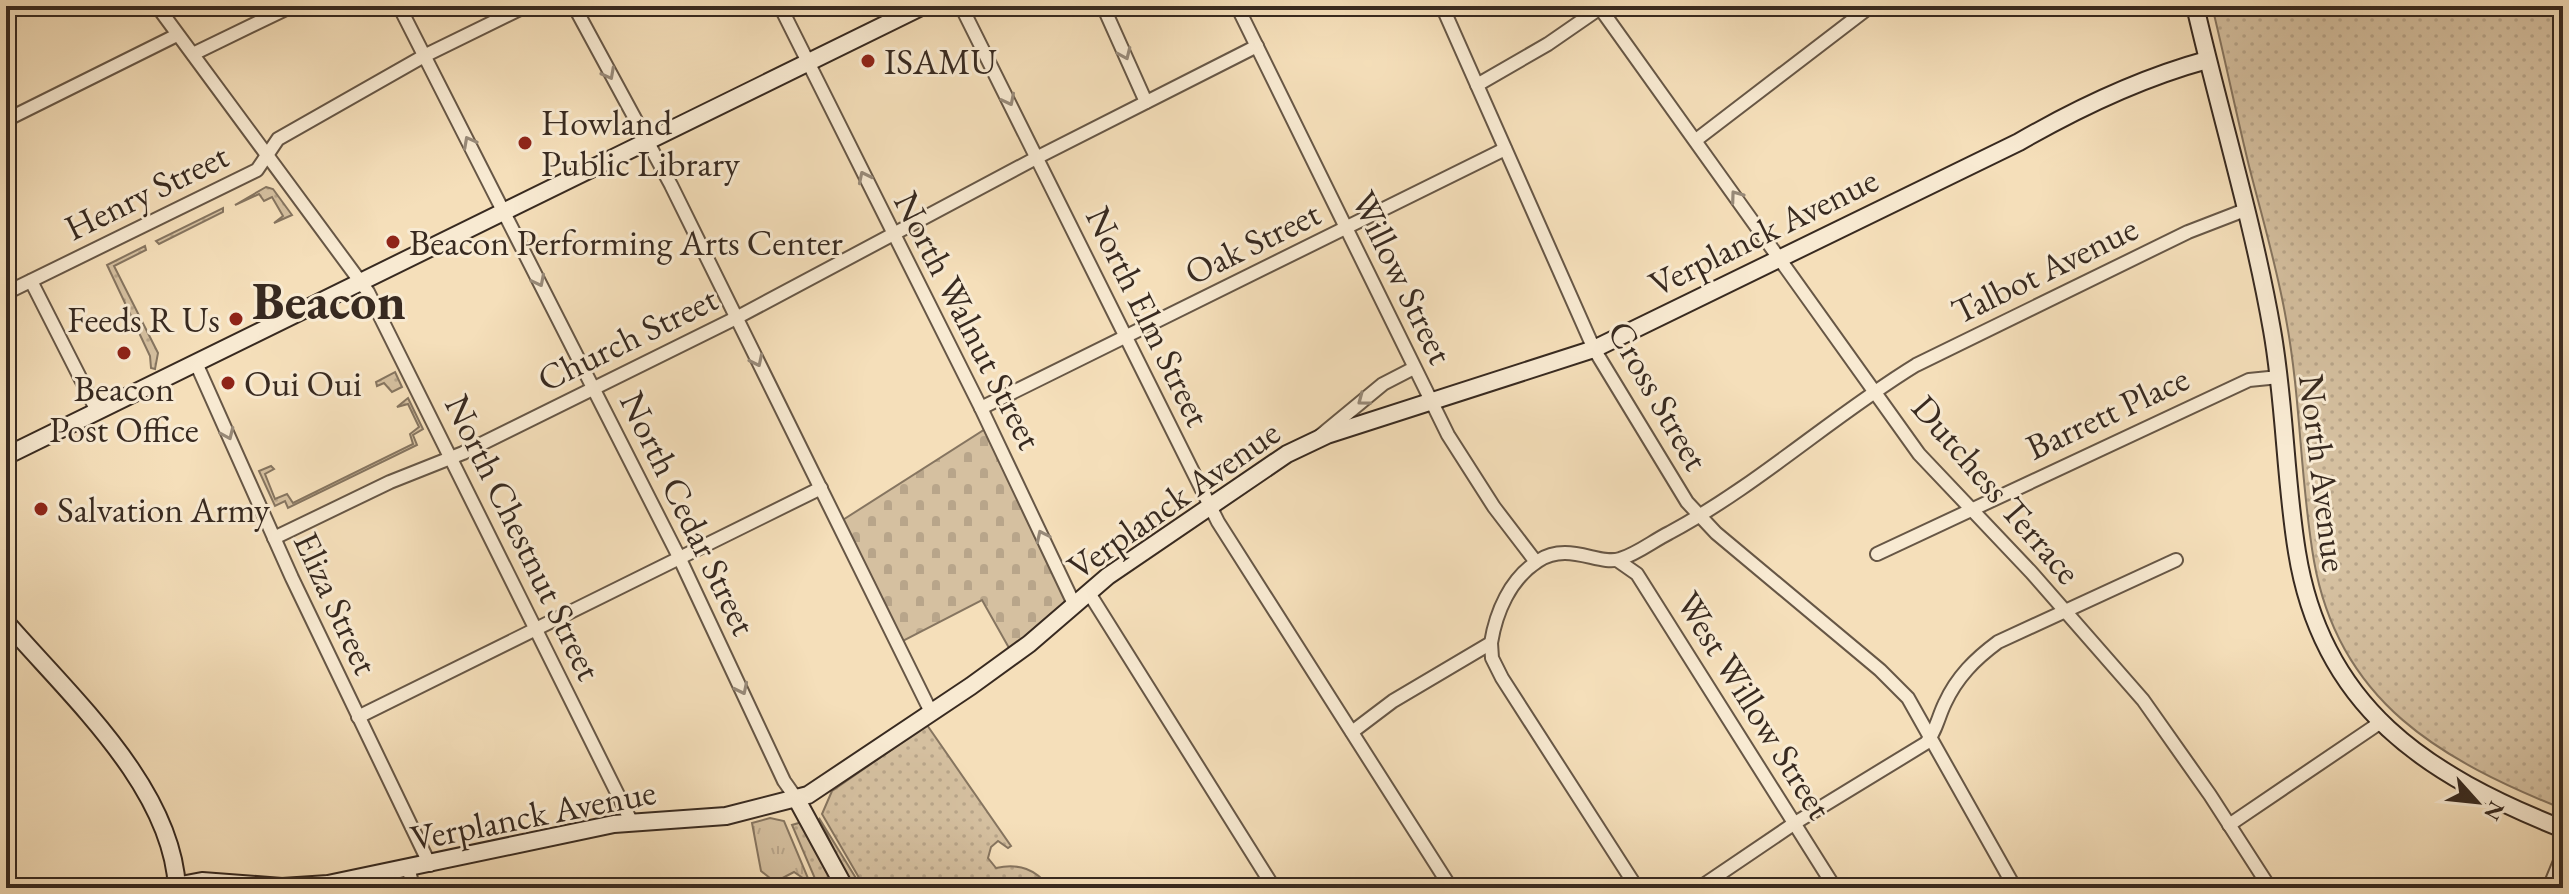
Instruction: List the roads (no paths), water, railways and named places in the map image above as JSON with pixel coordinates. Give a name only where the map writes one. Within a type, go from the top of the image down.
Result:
[{"type":"street","name":"North Chestnut Street","points":[[157,6],[360,282],[417,387],[449,458],[631,821]]},
{"type":"street","points":[[193,54],[292,6]]},
{"type":"street","name":"North Cedar Street","points":[[399,6],[679,557],[784,781],[796,798]]},
{"type":"street","name":"Henry Street","points":[[6,293],[257,170],[278,139],[424,56],[526,6]]},
{"type":"street","points":[[574,6],[736,318],[931,712]]},
{"type":"street","name":"North Walnut Street","points":[[780,6],[981,408],[1075,606]]},
{"type":"street","points":[[6,456],[923,6]]},
{"type":"street","name":"North Elm Street","points":[[961,6],[1210,507],[1451,888]]},
{"type":"street","points":[[1103,6],[1146,102]]},
{"type":"street","name":"Willow Street","points":[[1237,6],[1448,435],[1494,507],[1536,562]]},
{"type":"street","name":"Cross Street","points":[[1442,6],[1594,349],[1699,517],[1880,670],[1908,698],[2015,888]]},
{"type":"street","points":[[1696,140],[1871,6]]},
{"type":"street","name":"North Avenue","points":[[2195,6],[2245,210],[2279,377],[2293,522],[2305,587],[2334,659],[2381,722],[2418,756],[2448,776],[2563,829]]},
{"type":"street","points":[[1477,85],[1548,44],[1601,7]]},
{"type":"street","name":"Dutchess Terrace","points":[[1601,7],[1919,454],[2143,700],[2270,888]]},
{"type":"street","points":[[6,120],[177,35]]},
{"type":"street","name":"Church Street","points":[[274,538],[390,482],[449,458],[736,318],[1038,157],[1257,46]]},
{"type":"street","name":"Verplanck Avenue","points":[[173,887],[202,881],[282,887],[328,884],[409,870],[631,821],[726,816],[808,795],[1029,644],[1108,576],[1287,454],[1317,440],[1594,349],[1782,259],[2059,119],[2166,72],[2207,60]]},
{"type":"street","name":"Oak Street","points":[[981,408],[1505,149]]},
{"type":"street","name":"Talbot Avenue","points":[[1617,560],[1699,517],[1874,391],[1916,365],[2160,246],[2245,210]]},
{"type":"street","points":[[31,281],[97,411]]},
{"type":"street","name":"Eliza Street","points":[[196,363],[274,538],[430,865]]},
{"type":"street","points":[[1317,440],[1383,384],[1414,368]]},
{"type":"street","name":"Barrett Place","points":[[1877,554],[2249,380],[2279,377]]},
{"type":"street","points":[[358,717],[821,488]]},
{"type":"street","points":[[1617,560],[1570,553],[1551,554],[1536,562],[1503,602],[1491,643],[1492,658],[1502,678],[1637,888]]},
{"type":"street","name":"West Willow Street","points":[[1617,560],[1637,574],[1835,888]]},
{"type":"street","points":[[1699,888],[1932,736],[1954,685],[1975,660],[1998,642],[2176,560]]},
{"type":"street","points":[[1089,593],[1274,888]]},
{"type":"street","points":[[6,622],[137,775],[155,805],[172,850],[173,887]]},
{"type":"street","points":[[1352,732],[1393,701],[1491,643]]},
{"type":"street","points":[[2229,825],[2381,722]]},
{"type":"street","points":[[796,798],[845,888]]},
{"type":"street","points":[[2549,888],[2563,854]]},
{"type":"street","points":[[409,870],[413,888]]},
{"type":"place","name":"ISAMU","points":[[868,61]]},
{"type":"place","name":"Howland Public Library","points":[[525,143]]},
{"type":"place","name":"Beacon Performing Arts Center","points":[[393,242]]},
{"type":"place","name":"Feeds R Us","points":[[236,319]]},
{"type":"place","name":"Beacon Post Office","points":[[124,353]]},
{"type":"place","name":"Oui Oui","points":[[228,383]]},
{"type":"place","name":"Salvation Army","points":[[41,509]]},
{"type":"district","name":"Beacon","points":[[329,301]]}]
